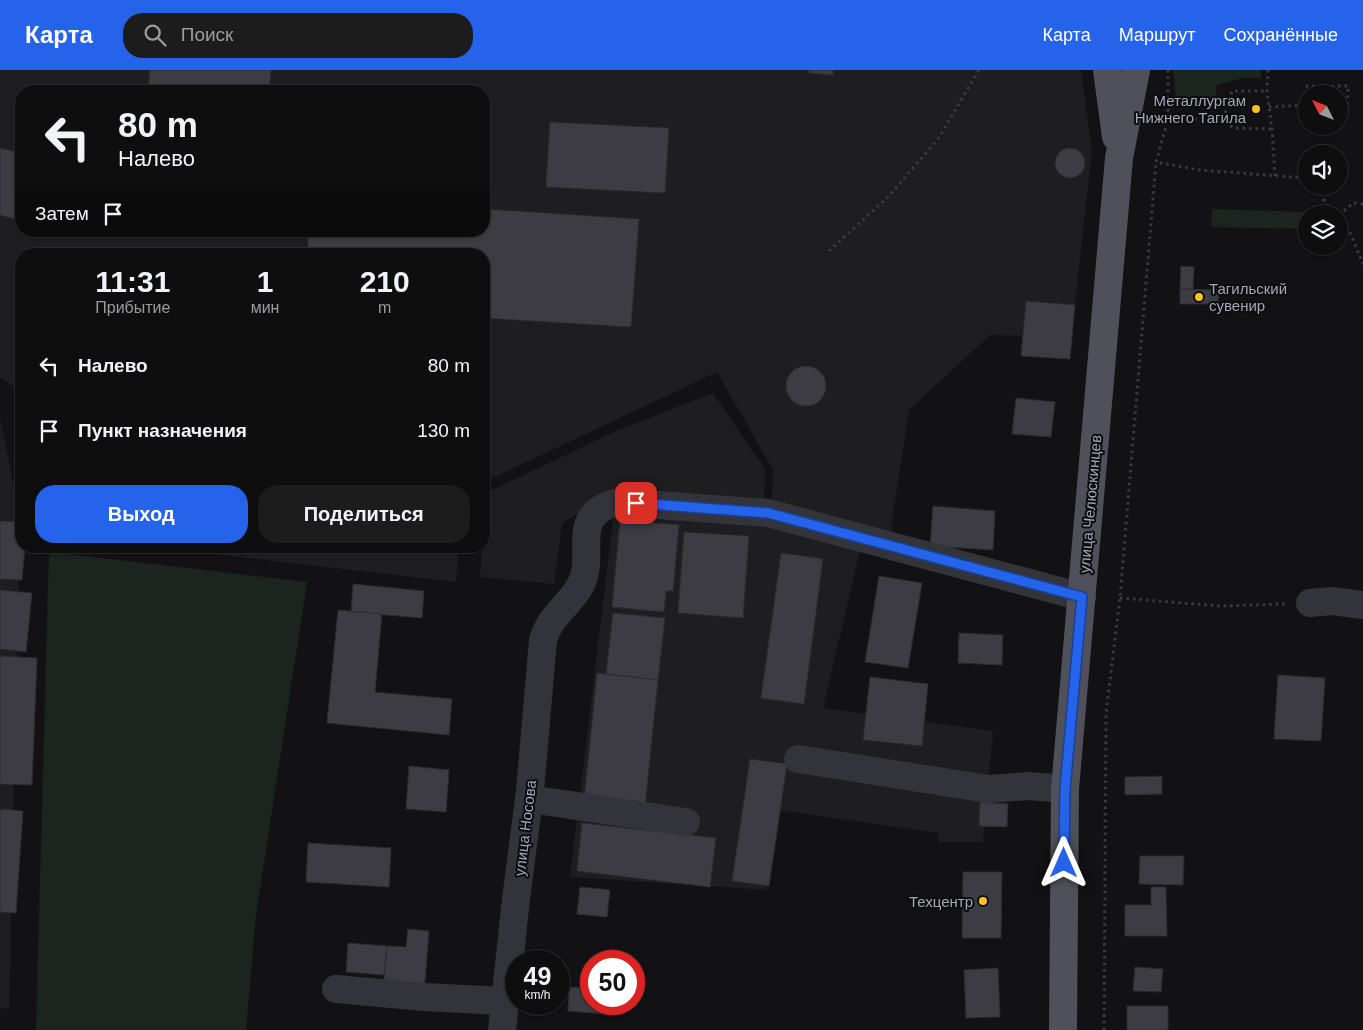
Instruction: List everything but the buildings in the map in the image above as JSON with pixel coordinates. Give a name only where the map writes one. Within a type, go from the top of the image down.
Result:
[{"type":"main road","name":"улица Челюскинцев","points":[[1107,70],[1119,158]]},
{"type":"main road","name":"улица Челюскинцев","points":[[1063,1030],[1065,789],[1119,158],[1136,70]]},
{"type":"street","name":"улица Носова","points":[[502,1030],[529,799],[543,640],[547,627],[581,585],[585,573],[586,531],[588,523],[603,507],[618,502],[768,513],[1082,597]]},
{"type":"street","points":[[1310,603],[1332,601],[1363,605]]},
{"type":"street","points":[[798,759],[988,789],[1029,786],[1065,789]]},
{"type":"street","points":[[529,799],[686,822]]},
{"type":"street","points":[[336,989],[424,997],[504,1001]]},
{"type":"path","points":[[830,251],[888,197],[938,139],[979,70]]},
{"type":"path","points":[[1104,1030],[1106,713],[1120,598],[1156,162],[1168,119],[1168,70]]},
{"type":"path","points":[[1268,70],[1267,91],[1275,176]]},
{"type":"path","points":[[1223,119],[1232,91],[1267,91]]},
{"type":"path","points":[[1269,107],[1298,105]]},
{"type":"path","points":[[1168,119],[1223,119],[1233,128],[1272,129]]},
{"type":"path","points":[[1156,162],[1199,170],[1298,177]]},
{"type":"path","points":[[1348,207],[1353,203],[1363,204]]},
{"type":"path","points":[[1348,230],[1363,264]]},
{"type":"path","points":[[1120,598],[1220,606],[1310,603]]},
{"type":"shaded area","points":[[0,70],[1081,70],[1092,151],[1070,359],[1021,356],[1023,336],[990,335],[909,410],[890,535],[771,510],[773,470],[717,372],[490,479],[490,248],[15,248],[15,388],[0,377]]},
{"type":"shaded area","points":[[1173,70],[1261,70],[1261,78],[1242,78],[1217,85],[1215,107],[1182,107],[1176,100]]},
{"type":"shaded area","points":[[1212,209],[1298,212],[1298,229],[1211,227]]},
{"type":"shaded area","points":[[713,393],[765,469],[764,508],[610,496],[562,523],[554,584],[480,577],[482,553],[490,553],[490,491],[616,431]]},
{"type":"shaded area","points":[[0,418],[15,491],[15,553],[19,553],[9,1009],[0,1008]]},
{"type":"shaded area","points":[[614,512],[754,519],[862,542],[823,708],[993,731],[983,842],[939,842],[938,833],[778,810],[766,890],[570,877]]},
{"type":"shaded area","points":[[49,553],[307,582],[256,915],[246,1030],[36,1030]]},
{"type":"shaded area","points":[[205,553],[458,553],[456,582]]},
{"type":"place","name":"Металлургам Нижнего Тагила","points":[[1256,109]]},
{"type":"place","name":"Тагильский сувенир","points":[[1199,297]]},
{"type":"place","name":"Техцентр","points":[[983,901]]},
{"type":"route","points":[[636,503],[768,513],[1082,597],[1065,789],[1064,863]]}]
